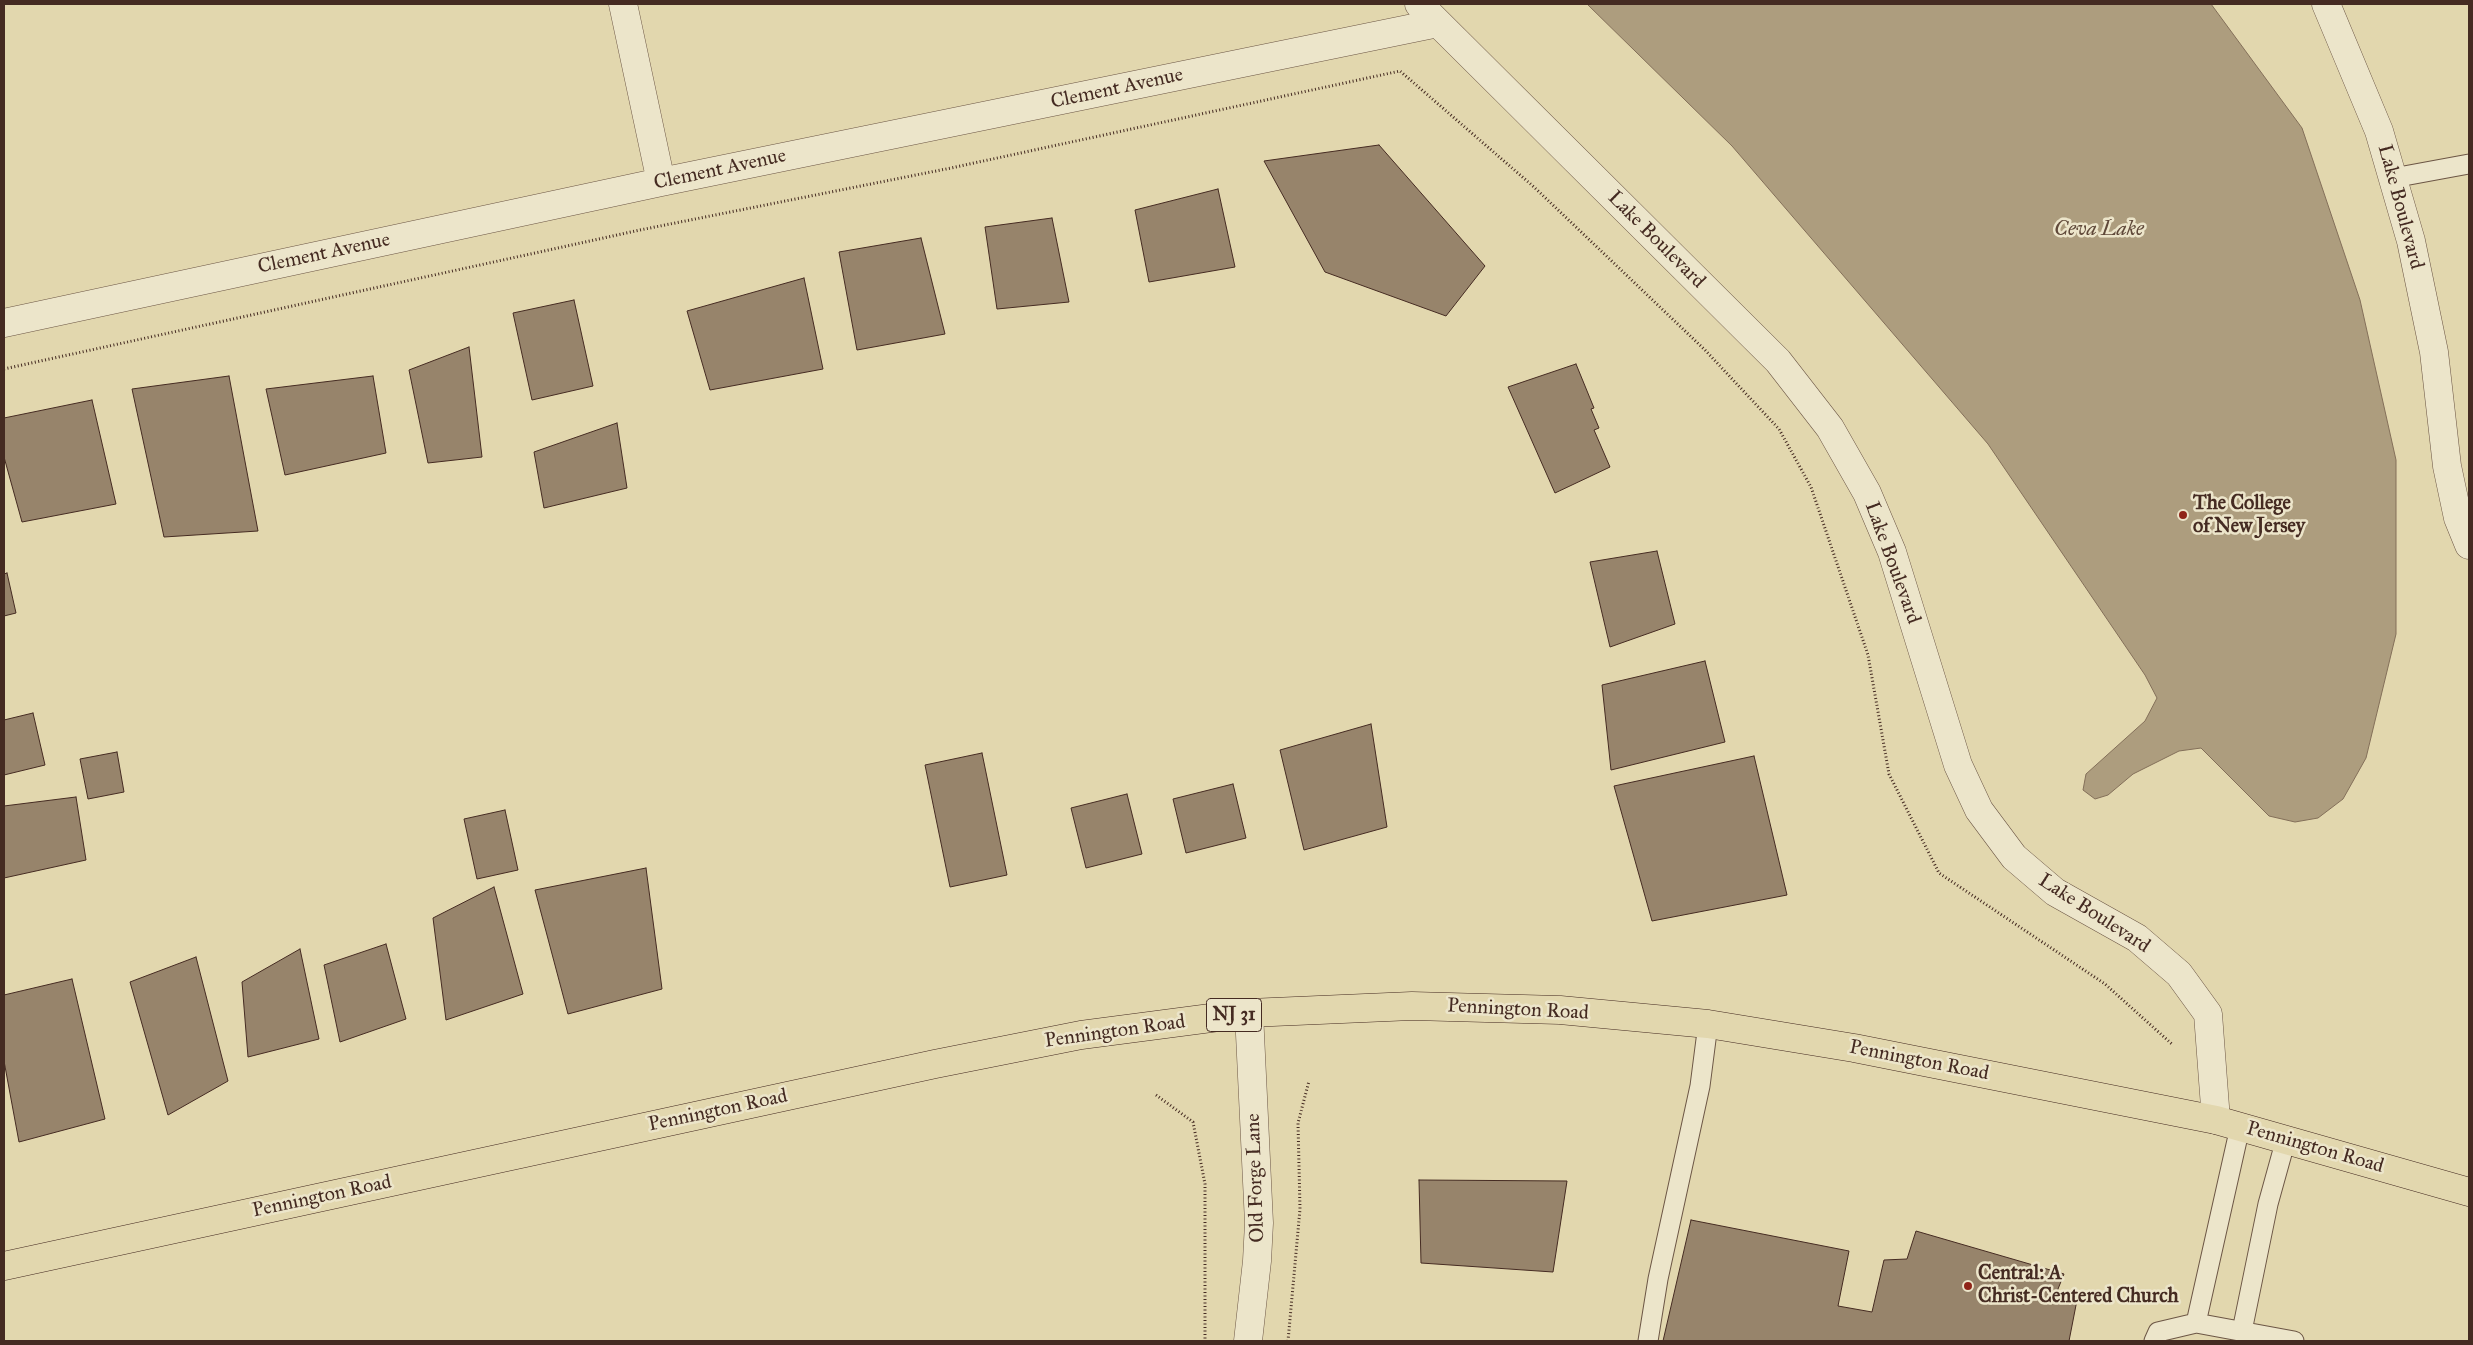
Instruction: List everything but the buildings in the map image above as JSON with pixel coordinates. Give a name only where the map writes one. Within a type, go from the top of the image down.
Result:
[{"type":"main road","name":"Pennington Road","points":[[4,1266],[955,1060],[1081,1035],[1249,1013],[1412,1006],[1560,1010],[1708,1024],[1854,1048],[2228,1123],[2469,1192]]},
{"type":"street","points":[[623,4],[661,182]]},
{"type":"street","name":"Lake Boulevard","points":[[1419,4],[1778,361],[1830,428],[1867,493],[1892,552],[1958,764],[1978,810],[2014,857],[2055,892],[2138,938],[2179,974],[2208,1014],[2228,1123]]},
{"type":"street","name":"Lake Boulevard","points":[[2326,4],[2379,131],[2411,241],[2434,352],[2447,466],[2458,518],[2469,545]]},
{"type":"street","name":"Clement Avenue","points":[[4,323],[661,182],[1438,23]]},
{"type":"street","name":"Old Forge Lane","points":[[1248,1341],[1258,1261],[1259,1223],[1249,1013]]},
{"type":"lane","points":[[2393,178],[2469,164]]},
{"type":"lane","points":[[1648,1341],[1658,1279],[1700,1086],[1708,1024]]},
{"type":"lane","points":[[2196,1322],[2228,1123]]},
{"type":"lane","points":[[2242,1332],[2268,1204],[2286,1139]]},
{"type":"lane","points":[[2154,1341],[2158,1332],[2196,1322],[2294,1341]]},
{"type":"path","points":[[4,369],[640,230],[952,168],[1400,71],[1534,187],[1705,350],[1779,429],[1811,487],[1868,655],[1888,774],[1939,873],[2105,984],[2173,1045]]},
{"type":"path","points":[[1288,1341],[1300,1209],[1298,1123],[1309,1081]]},
{"type":"path","points":[[1156,1095],[1193,1122],[1195,1131],[1205,1184],[1205,1341]]},
{"type":"water","name":"Ceva Lake","points":[[1587,4],[2211,4],[2302,128],[2360,300],[2396,460],[2396,634],[2366,758],[2343,799],[2318,818],[2295,822],[2269,816],[2201,748],[2179,751],[2133,774],[2108,795],[2095,799],[2083,790],[2086,774],[2145,721],[2157,698],[2145,675],[1988,444],[1732,146]]},
{"type":"place","name":"The College of New Jersey","points":[[2183,515]]},
{"type":"place","name":"Central: A Christ-Centered Church","points":[[1968,1286]]}]
